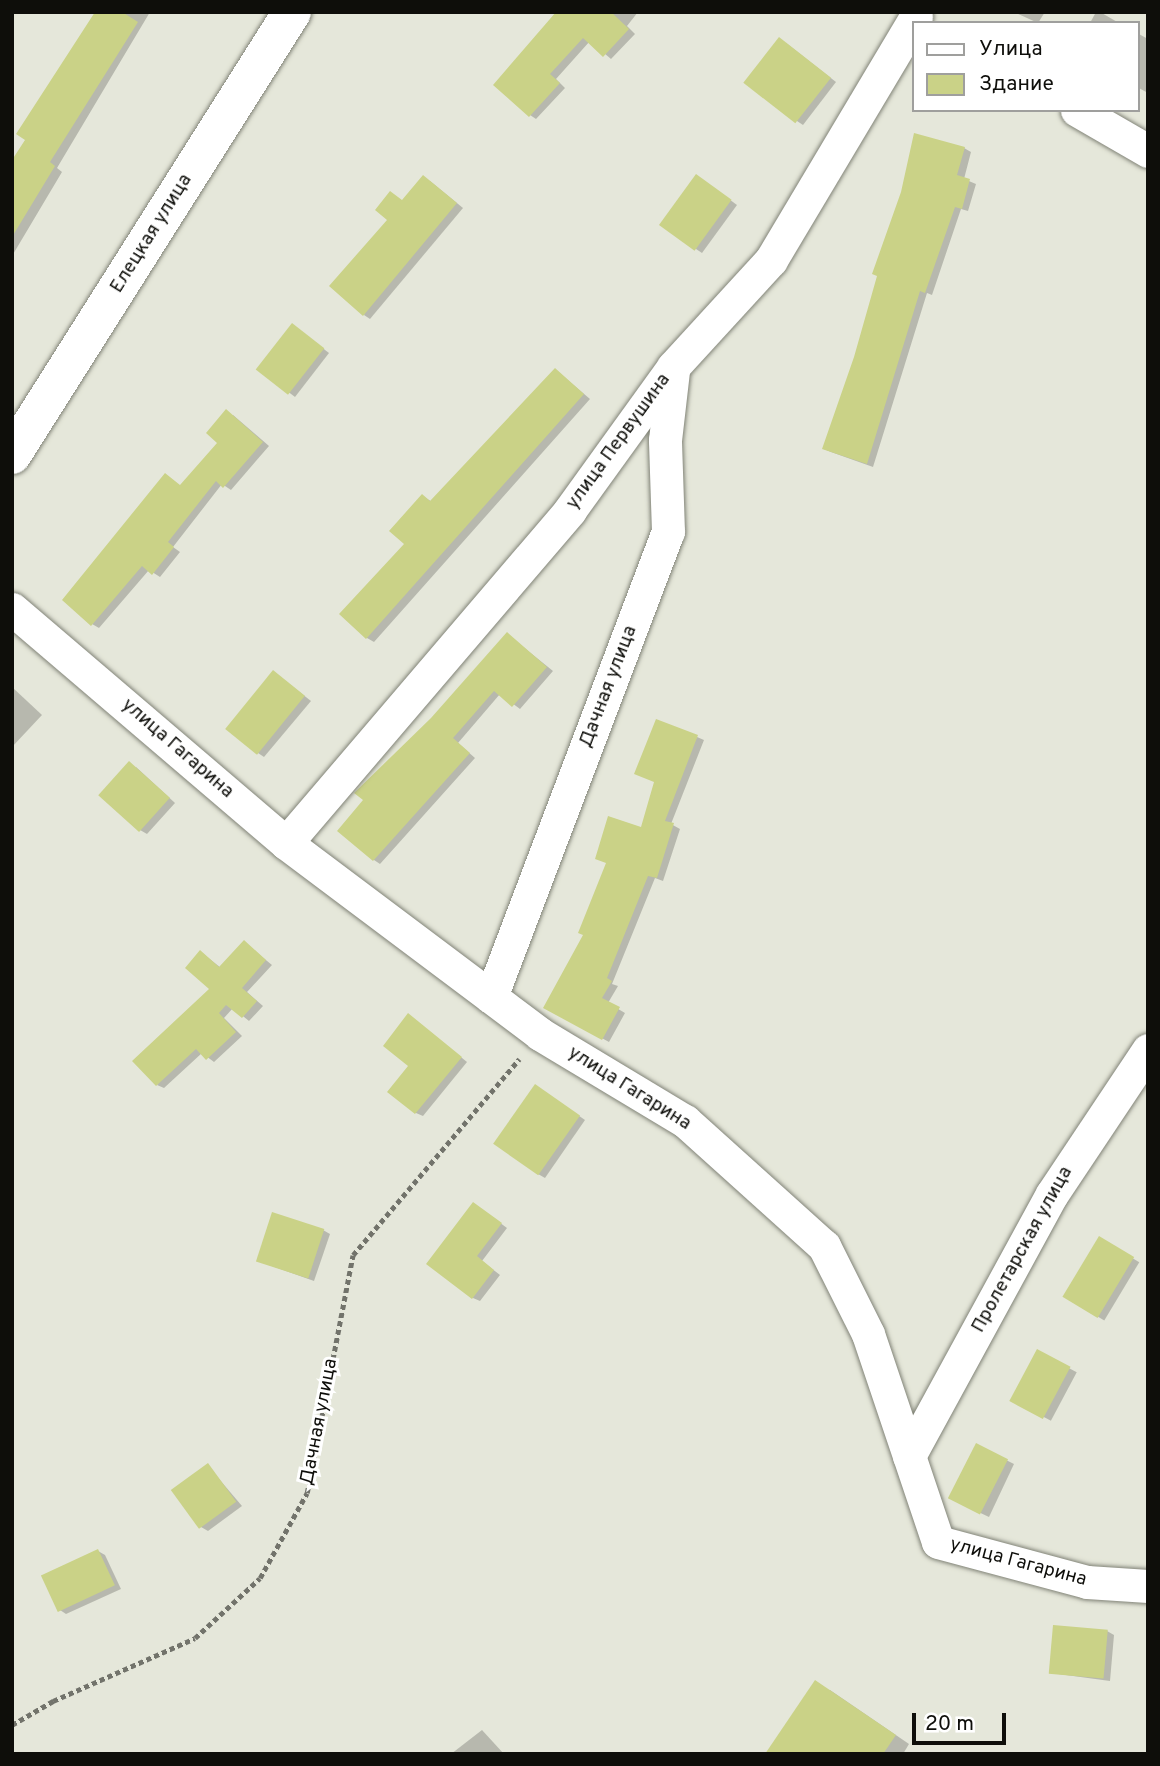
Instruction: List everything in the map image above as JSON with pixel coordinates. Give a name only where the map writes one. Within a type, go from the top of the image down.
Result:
[{"type":"main road","name":"Елецкая улица","points":[[12,455],[292,12]]},
{"type":"street","name":"улица Первушина","points":[[286,843],[570,510],[673,367],[771,260],[912,25]]},
{"type":"street","points":[[1080,112],[1148,151]]},
{"type":"street","name":"Дачная улица","points":[[491,997],[668,532],[665,440],[673,367]]},
{"type":"street","name":"улица Гагарина","points":[[12,608],[286,843],[540,1034],[685,1121],[824,1246],[868,1334],[938,1542],[1087,1582],[1148,1586]]},
{"type":"street","name":"Пролетарская улица","points":[[909,1456],[1052,1194],[1148,1050]]},
{"type":"path","name":"Дачная улица","points":[[12,1725],[54,1701],[195,1638],[260,1578],[307,1493],[353,1255],[540,1034]]},
{"type":"building","points":[[95,12],[122,12],[138,22],[50,162],[55,166],[12,237],[12,160],[25,140],[16,134]]},
{"type":"building","points":[[556,12],[611,12],[629,29],[603,57],[583,38],[550,74],[560,83],[529,117],[493,85]]},
{"type":"building","points":[[779,37],[831,78],[795,123],[743,83]]},
{"type":"building","points":[[914,133],[965,147],[957,175],[970,179],[962,209],[955,207],[925,293],[920,291],[867,464],[822,449],[854,357],[877,276],[872,274],[901,192]]},
{"type":"building","points":[[696,174],[732,200],[695,251],[659,225]]},
{"type":"building","points":[[423,175],[457,203],[363,316],[329,286],[387,220],[375,210],[390,191],[402,200]]},
{"type":"building","points":[[292,323],[324,348],[288,395],[256,369]]},
{"type":"building","points":[[555,368],[584,394],[366,639],[339,614],[404,544],[389,531],[422,494],[430,501]]},
{"type":"building","points":[[226,409],[263,442],[223,488],[216,481],[168,542],[174,547],[152,575],[142,566],[91,626],[62,600],[165,473],[180,485],[217,443],[206,433]]},
{"type":"building","points":[[507,632],[547,667],[512,707],[494,691],[453,738],[470,753],[373,861],[337,831],[363,800],[354,793],[431,718]]},
{"type":"building","points":[[273,670],[305,696],[257,755],[225,729]]},
{"type":"building","points":[[656,719],[698,735],[665,821],[674,823],[657,878],[648,876],[607,978],[612,981],[602,998],[620,1007],[602,1040],[543,1008],[583,935],[578,933],[606,863],[595,859],[608,816],[641,827],[654,782],[634,774]]},
{"type":"building","points":[[129,761],[170,798],[139,832],[98,795]]},
{"type":"building","points":[[244,940],[266,960],[242,988],[257,1001],[242,1018],[226,1005],[219,1013],[236,1032],[206,1060],[196,1049],[156,1086],[132,1061],[209,989],[185,968],[200,950],[219,967]]},
{"type":"building","points":[[408,1013],[462,1057],[415,1114],[387,1092],[408,1066],[383,1046]]},
{"type":"building","points":[[535,1084],[580,1116],[538,1175],[493,1144]]},
{"type":"building","points":[[473,1202],[502,1223],[477,1256],[494,1270],[472,1299],[426,1264]]},
{"type":"building","points":[[272,1212],[324,1229],[308,1278],[256,1261]]},
{"type":"building","points":[[1099,1236],[1134,1257],[1098,1318],[1062,1297]]},
{"type":"building","points":[[1037,1349],[1071,1367],[1043,1419],[1009,1401]]},
{"type":"building","points":[[976,1443],[1008,1459],[980,1515],[948,1498]]},
{"type":"building","points":[[208,1463],[236,1502],[199,1529],[171,1490]]},
{"type":"building","points":[[98,1549],[115,1585],[58,1612],[41,1576]]},
{"type":"building","points":[[1053,1625],[1108,1630],[1104,1679],[1049,1674]]},
{"type":"building","points":[[815,1680],[896,1735],[883,1754],[765,1754]]}]
